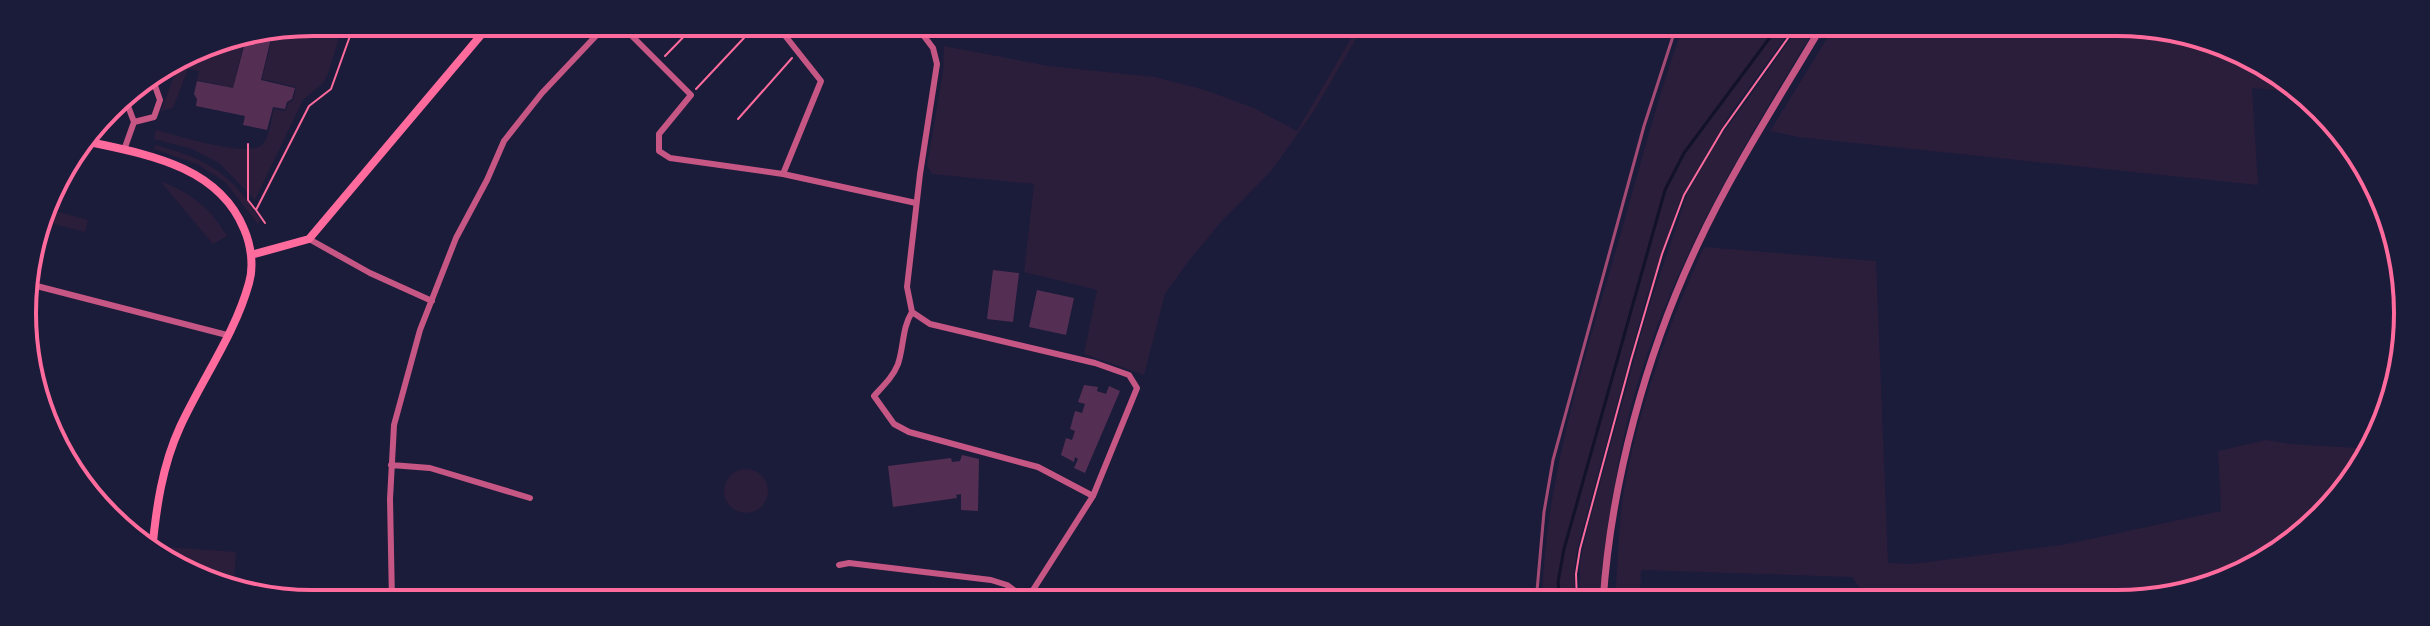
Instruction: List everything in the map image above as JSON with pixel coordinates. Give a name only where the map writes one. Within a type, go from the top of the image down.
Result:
[{"type":"main road","points":[[251,255],[309,239],[479,37]]},
{"type":"main road","points":[[94,143],[193,172],[210,183],[224,195],[240,219],[251,255],[249,283],[227,335],[179,429],[168,460],[161,485],[154,539]]},
{"type":"street","points":[[1605,590],[1617,501],[1660,335],[1698,245],[1727,187],[1816,36]]},
{"type":"street","points":[[392,590],[391,465],[394,425],[420,330],[456,238],[504,141],[542,93],[595,37]]},
{"type":"street","points":[[632,37],[691,95],[659,134],[659,151],[670,158],[783,174],[916,203]]},
{"type":"street","points":[[783,174],[821,81],[786,37]]},
{"type":"street","points":[[924,37],[933,48],[937,64],[907,287],[912,312],[906,323],[898,365],[874,396],[894,424],[909,432],[1038,467],[1093,496]]},
{"type":"street","points":[[134,122],[154,117],[160,100],[155,86]]},
{"type":"street","points":[[124,150],[134,122],[128,107]]},
{"type":"street","points":[[309,239],[370,273],[432,301]]},
{"type":"street","points":[[38,286],[227,335]]},
{"type":"street","points":[[912,312],[930,324],[1095,363],[1129,375],[1136,382],[1137,394],[1093,496],[1032,590]]},
{"type":"street","points":[[391,465],[430,468],[530,498]]},
{"type":"street","points":[[839,565],[849,563],[991,580],[1013,590]]},
{"type":"path","points":[[1577,590],[1580,549],[1631,360],[1676,214],[1723,129],[1789,36]]},
{"type":"path","points":[[256,210],[309,106],[331,89],[350,37]]},
{"type":"path","points":[[658,63],[684,37]]},
{"type":"path","points":[[691,95],[745,37]]},
{"type":"path","points":[[738,119],[798,51]]},
{"type":"path","points":[[248,144],[248,200],[265,223]]},
{"type":"shaded area","points":[[1352,36],[1357,36],[1314,111],[1271,171],[1222,221],[1165,294],[1144,375],[1084,354],[1097,290],[1024,272],[1034,184],[932,174],[927,165],[943,72],[944,46],[1049,66],[1155,77],[1205,90],[1254,108],[1297,131]]},
{"type":"shaded area","points":[[1680,36],[1786,36],[1730,114],[1680,200],[1645,302],[1577,550],[1575,590],[1543,590],[1550,514],[1567,427]]},
{"type":"shaded area","points":[[1792,36],[1811,36],[1758,122],[1678,276],[1656,329],[1623,440],[1600,590],[1580,590],[1580,562],[1588,527],[1647,313],[1688,192],[1714,146]]},
{"type":"shaded area","points":[[1829,36],[2153,38],[2206,51],[2256,73],[2283,91],[2252,88],[2258,185],[1798,137],[1770,131]]},
{"type":"shaded area","points":[[339,37],[328,74],[323,83],[303,100],[255,200],[219,163],[192,149],[154,139],[156,130],[227,147],[242,149],[262,145],[269,133],[274,109],[286,111],[296,87],[262,79],[272,40]]},
{"type":"shaded area","points":[[244,44],[233,88],[197,80],[199,71],[188,69],[173,108],[161,111],[175,72]]},
{"type":"shaded area","points":[[155,145],[192,157],[224,175],[261,220],[258,224],[225,182],[197,164],[154,149]]},
{"type":"shaded area","points":[[160,181],[199,202],[227,236],[213,244]]},
{"type":"shaded area","points":[[56,211],[88,220],[85,232],[51,223]]},
{"type":"shaded area","points":[[1704,247],[1876,261],[1888,563],[1912,564],[2062,545],[2221,511],[2218,451],[2266,440],[2358,448],[2337,482],[2286,533],[2256,553],[2223,569],[2189,581],[2153,588],[1861,590],[1852,577],[1641,570],[1640,590],[1616,590],[1626,479],[1640,419],[1680,303]]},
{"type":"shaded area","points":[[746,469],[761,476],[768,491],[761,506],[746,513],[731,506],[724,491],[731,476]]},
{"type":"shaded area","points":[[167,548],[236,552],[234,579],[190,561]]},
{"type":"building","points":[[271,40],[261,80],[295,88],[285,109],[273,107],[267,130],[243,125],[245,116],[196,106],[194,94],[197,81],[233,88],[245,44]]},
{"type":"building","points":[[993,270],[1019,273],[1013,322],[987,319]]},
{"type":"building","points":[[1037,290],[1074,298],[1066,335],[1029,327]]},
{"type":"building","points":[[1084,385],[1098,387],[1097,391],[1106,394],[1109,386],[1120,391],[1085,473],[1074,468],[1078,459],[1075,457],[1074,462],[1061,455],[1066,438],[1072,440],[1075,431],[1070,429],[1075,411],[1082,413],[1085,404],[1078,402]]},
{"type":"building","points":[[962,455],[979,459],[978,511],[961,510],[961,494],[956,495],[957,498],[893,507],[888,466],[951,458],[952,462],[960,461]]},
{"type":"waterway","points":[[1559,590],[1564,549],[1665,190],[1684,153],[1771,36]]},
{"type":"railway","points":[[1537,590],[1544,512],[1553,460],[1644,126],[1673,36]]}]
